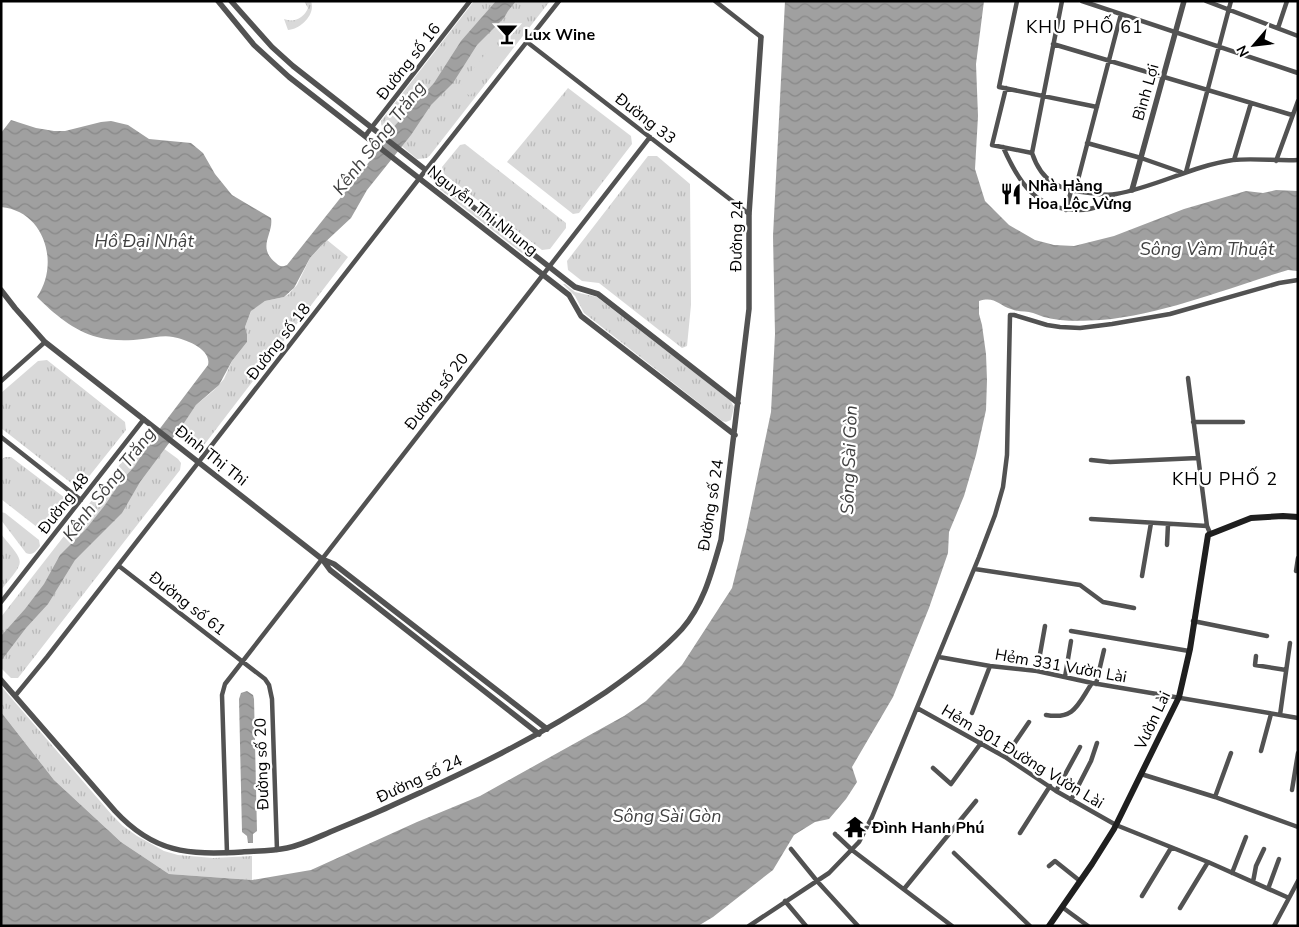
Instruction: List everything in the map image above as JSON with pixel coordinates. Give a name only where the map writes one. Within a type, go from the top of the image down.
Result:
[{"type":"main road","points":[[1210,533],[1250,518],[1298,516]]},
{"type":"main road","name":"Vườn Lài","points":[[1049,926],[1116,825],[1179,697],[1189,651],[1208,535],[1210,533]]},
{"type":"street","name":"Nguyễn Thị Nhung","points":[[218,1],[237,25],[289,77],[569,295],[581,316],[735,435]]},
{"type":"street","name":"Nguyễn Thị Nhung","points":[[231,1],[272,47],[293,66],[382,137],[575,287],[598,294],[738,403]]},
{"type":"street","name":"Đường số 16","points":[[365,136],[470,1]]},
{"type":"street","name":"Đường số 18","points":[[16,696],[559,1]]},
{"type":"street","points":[[715,1],[762,37]]},
{"type":"street","points":[[1017,1],[999,87],[1097,107]]},
{"type":"street","points":[[1062,1],[1032,153],[1037,166],[1047,179],[1054,184],[1073,191],[1113,194],[1132,190],[1184,172],[1234,160],[1298,160]]},
{"type":"street","points":[[1082,1],[1298,72]]},
{"type":"street","name":"Bình Lợi","points":[[1132,190],[1184,1]]},
{"type":"street","points":[[1206,1],[1298,36]]},
{"type":"street","points":[[1184,172],[1231,1]]},
{"type":"street","points":[[1278,28],[1287,1]]},
{"type":"street","points":[[1066,210],[1087,143],[1121,14]]},
{"type":"street","name":"Đường 24","points":[[735,435],[749,310],[749,214],[762,37]]},
{"type":"street","name":"Đường 33","points":[[527,42],[749,214]]},
{"type":"street","points":[[1053,44],[1292,115]]},
{"type":"street","points":[[1006,88],[992,145],[1032,153]]},
{"type":"street","points":[[1276,161],[1298,101]]},
{"type":"street","points":[[1234,160],[1251,103]]},
{"type":"street","name":"Đường số 20","points":[[227,853],[222,695],[225,684],[650,137]]},
{"type":"street","points":[[1087,143],[1184,172]]},
{"type":"street","points":[[1002,147],[1014,171],[1029,190],[1048,205],[1066,210],[1091,210],[1108,201],[1113,194]]},
{"type":"street","points":[[749,926],[829,873],[859,842],[872,817],[975,569],[1003,487],[1008,454],[1010,315],[1047,325],[1080,328],[1170,314],[1279,282],[1298,280]]},
{"type":"street","name":"Đinh Thị Thi","points":[[1,290],[45,342],[322,558],[334,564],[547,729]]},
{"type":"street","points":[[1,381],[45,342]]},
{"type":"street","points":[[1188,378],[1207,526],[1210,533]]},
{"type":"street","name":"Đường 48","points":[[1,602],[144,419]]},
{"type":"street","points":[[1195,422],[1243,422]]},
{"type":"street","name":"Đường số 24","points":[[1,680],[115,811],[131,827],[151,840],[174,849],[199,854],[277,850],[302,844],[451,779],[539,734],[626,678],[662,648],[682,628],[692,614],[712,573],[721,540],[735,435]]},
{"type":"street","points":[[1,437],[81,500]]},
{"type":"street","points":[[1091,460],[1120,461],[1198,458]]},
{"type":"street","points":[[1091,519],[1207,526]]},
{"type":"street","points":[[1142,576],[1151,523]]},
{"type":"street","points":[[1167,545],[1168,524]]},
{"type":"street","name":"Đinh Thị Thi","points":[[322,558],[330,570],[539,734]]},
{"type":"street","points":[[1296,571],[1298,558]]},
{"type":"street","name":"Đường số 61","points":[[119,566],[242,661]]},
{"type":"street","points":[[975,569],[1080,585],[1103,602],[1134,608]]},
{"type":"street","points":[[1193,621],[1267,636]]},
{"type":"street","points":[[1037,671],[1046,626]]},
{"type":"street","points":[[1071,631],[1189,651]]},
{"type":"street","points":[[1065,677],[1071,641]]},
{"type":"street","points":[[1280,715],[1290,643]]},
{"type":"street","points":[[1046,715],[1061,716],[1070,713],[1094,684],[1104,650]]},
{"type":"street","points":[[1256,656],[1255,665],[1286,670]]},
{"type":"street","name":"Hẻm 331 Vườn Lài","points":[[939,657],[990,666],[1037,671],[1094,684],[1298,718]]},
{"type":"street","name":"Đường số 20","points":[[242,661],[265,679],[271,691],[277,850]]},
{"type":"street","points":[[972,713],[990,666]]},
{"type":"street","name":"Hẻm 301 Đường Vườn Lài","points":[[917,708],[1005,757],[1050,786],[1056,792],[1116,825],[1208,862],[1289,898]]},
{"type":"street","points":[[1261,751],[1271,714]]},
{"type":"street","points":[[1005,757],[1029,722]]},
{"type":"street","points":[[933,768],[951,784],[981,743]]},
{"type":"street","points":[[1071,800],[1091,761],[1097,744]]},
{"type":"street","points":[[1056,792],[1080,747]]},
{"type":"street","points":[[1215,797],[1231,752]]},
{"type":"street","points":[[1292,790],[1298,753]]},
{"type":"street","points":[[1141,774],[1215,797],[1298,827]]},
{"type":"street","points":[[1020,833],[1050,786]]},
{"type":"street","points":[[904,889],[976,801]]},
{"type":"street","points":[[835,834],[852,850],[952,926]]},
{"type":"street","points":[[1232,873],[1246,837]]},
{"type":"street","points":[[1142,896],[1171,848]]},
{"type":"street","points":[[791,849],[858,926]]},
{"type":"street","points":[[1253,882],[1256,866],[1264,849]]},
{"type":"street","points":[[954,853],[1030,926]]},
{"type":"street","points":[[1268,889],[1279,859]]},
{"type":"street","points":[[1049,866],[1055,861],[1080,881]]},
{"type":"street","points":[[1180,908],[1208,862]]},
{"type":"street","points":[[1274,926],[1298,881]]},
{"type":"street","points":[[786,901],[806,926]]},
{"type":"street","points":[[1062,907],[1088,926]]},
{"type":"green space","points":[[304,1],[311,1],[312,6],[309,16],[302,24],[288,30],[284,19],[295,20],[301,17],[308,8]]},
{"type":"green space","points":[[474,1],[550,1],[431,154],[427,158],[417,159],[384,131],[381,121]]},
{"type":"green space","points":[[494,42],[505,51],[488,73],[477,65]]},
{"type":"green space","points":[[476,65],[487,74],[470,96],[459,88]]},
{"type":"green space","points":[[568,88],[631,136],[632,144],[579,213],[573,214],[507,162]]},
{"type":"green space","points":[[465,144],[566,223],[566,228],[550,249],[542,250],[444,174],[442,167],[460,145]]},
{"type":"green space","points":[[648,156],[657,156],[690,184],[691,305],[687,346],[682,348],[599,283],[582,281],[568,270],[567,261]]},
{"type":"green space","points":[[439,185],[532,258],[531,260],[437,187]]},
{"type":"green space","points":[[327,240],[348,257],[204,445],[193,447],[186,443],[176,434],[196,405],[224,379],[232,361],[247,342],[245,327],[252,309],[265,301],[289,294],[297,285],[310,258]]},
{"type":"green space","points":[[563,284],[575,292],[597,297],[730,400],[734,407],[731,420],[722,421],[584,313],[575,296]]},
{"type":"green space","points":[[47,360],[125,422],[126,430],[83,484],[75,486],[1,428],[1,393],[38,361]]},
{"type":"green space","points":[[145,436],[178,459],[181,463],[180,470],[18,678],[11,678],[1,668],[1,617],[138,441]]},
{"type":"green space","points":[[5,457],[11,457],[65,498],[67,506],[48,530],[42,531],[1,499],[1,460]]},
{"type":"green space","points":[[1,512],[5,513],[39,540],[40,546],[36,551],[31,554],[26,553],[1,520]]},
{"type":"green space","points":[[1,534],[15,551],[20,562],[15,573],[1,590]]},
{"type":"green space","points":[[1,686],[123,826],[164,851],[178,855],[213,858],[252,856],[252,880],[169,874],[121,842],[54,780],[1,712]]},
{"type":"water","name":"Hồ Đại Nhật","points":[[496,1],[516,1],[504,18],[477,45],[453,83],[431,105],[411,135],[367,190],[351,218],[310,258],[294,288],[284,297],[265,301],[251,311],[245,327],[247,342],[232,361],[219,385],[196,405],[140,482],[122,513],[75,560],[48,604],[26,628],[1,661],[1,636],[44,584],[60,555],[86,529],[121,481],[134,467],[152,439],[208,365],[208,359],[206,354],[196,346],[173,337],[162,336],[137,340],[120,340],[88,334],[64,321],[37,297],[44,284],[47,270],[47,255],[44,241],[38,229],[28,218],[16,211],[1,207],[1,133],[11,120],[36,128],[54,131],[65,131],[111,121],[128,125],[149,139],[191,143],[203,153],[215,174],[232,195],[271,218],[266,246],[267,251],[277,264],[284,266],[287,265],[377,152],[388,133],[434,83],[461,41]]},
{"type":"water","name":"Sông Sài Gòn","points":[[785,1],[984,1],[976,64],[978,116],[975,169],[985,201],[1009,225],[1035,240],[1054,245],[1074,246],[1114,236],[1184,209],[1246,191],[1263,193],[1276,190],[1298,191],[1298,271],[1288,270],[1196,300],[1149,312],[1101,320],[1058,320],[1030,312],[1014,310],[993,300],[979,301],[979,314],[986,354],[987,380],[986,410],[976,455],[964,496],[949,532],[948,553],[929,608],[893,697],[852,767],[857,782],[829,819],[815,822],[794,835],[773,870],[713,917],[698,926],[1,926],[1,712],[54,780],[121,842],[169,874],[252,880],[311,870],[480,796],[624,716],[646,701],[682,665],[732,588],[746,532],[771,412],[775,334],[773,236]]},
{"type":"water","points":[[247,691],[253,695],[254,699],[257,831],[253,834],[253,843],[248,843],[247,836],[242,832],[239,699],[241,693]]},
{"type":"place","name":"Lux Wine","points":[[507,34]]},
{"type":"place","name":"Nhà Hàng Hoa Lộc Vừng","points":[[1011,194]]},
{"type":"place","name":"Đình Hanh Phú","points":[[855,827]]},
{"type":"district","name":"KHU PHỐ 61","points":[[1085,27]]},
{"type":"district","name":"KHU PHỐ 2","points":[[1225,479]]},
{"type":"water label","name":"Kênh Sông Trăng","points":[[379,138]]},
{"type":"water label","name":"Sông Vàm Thuật","points":[[1207,249]]},
{"type":"water label","name":"Kênh Sông Trăng","points":[[109,484]]}]
